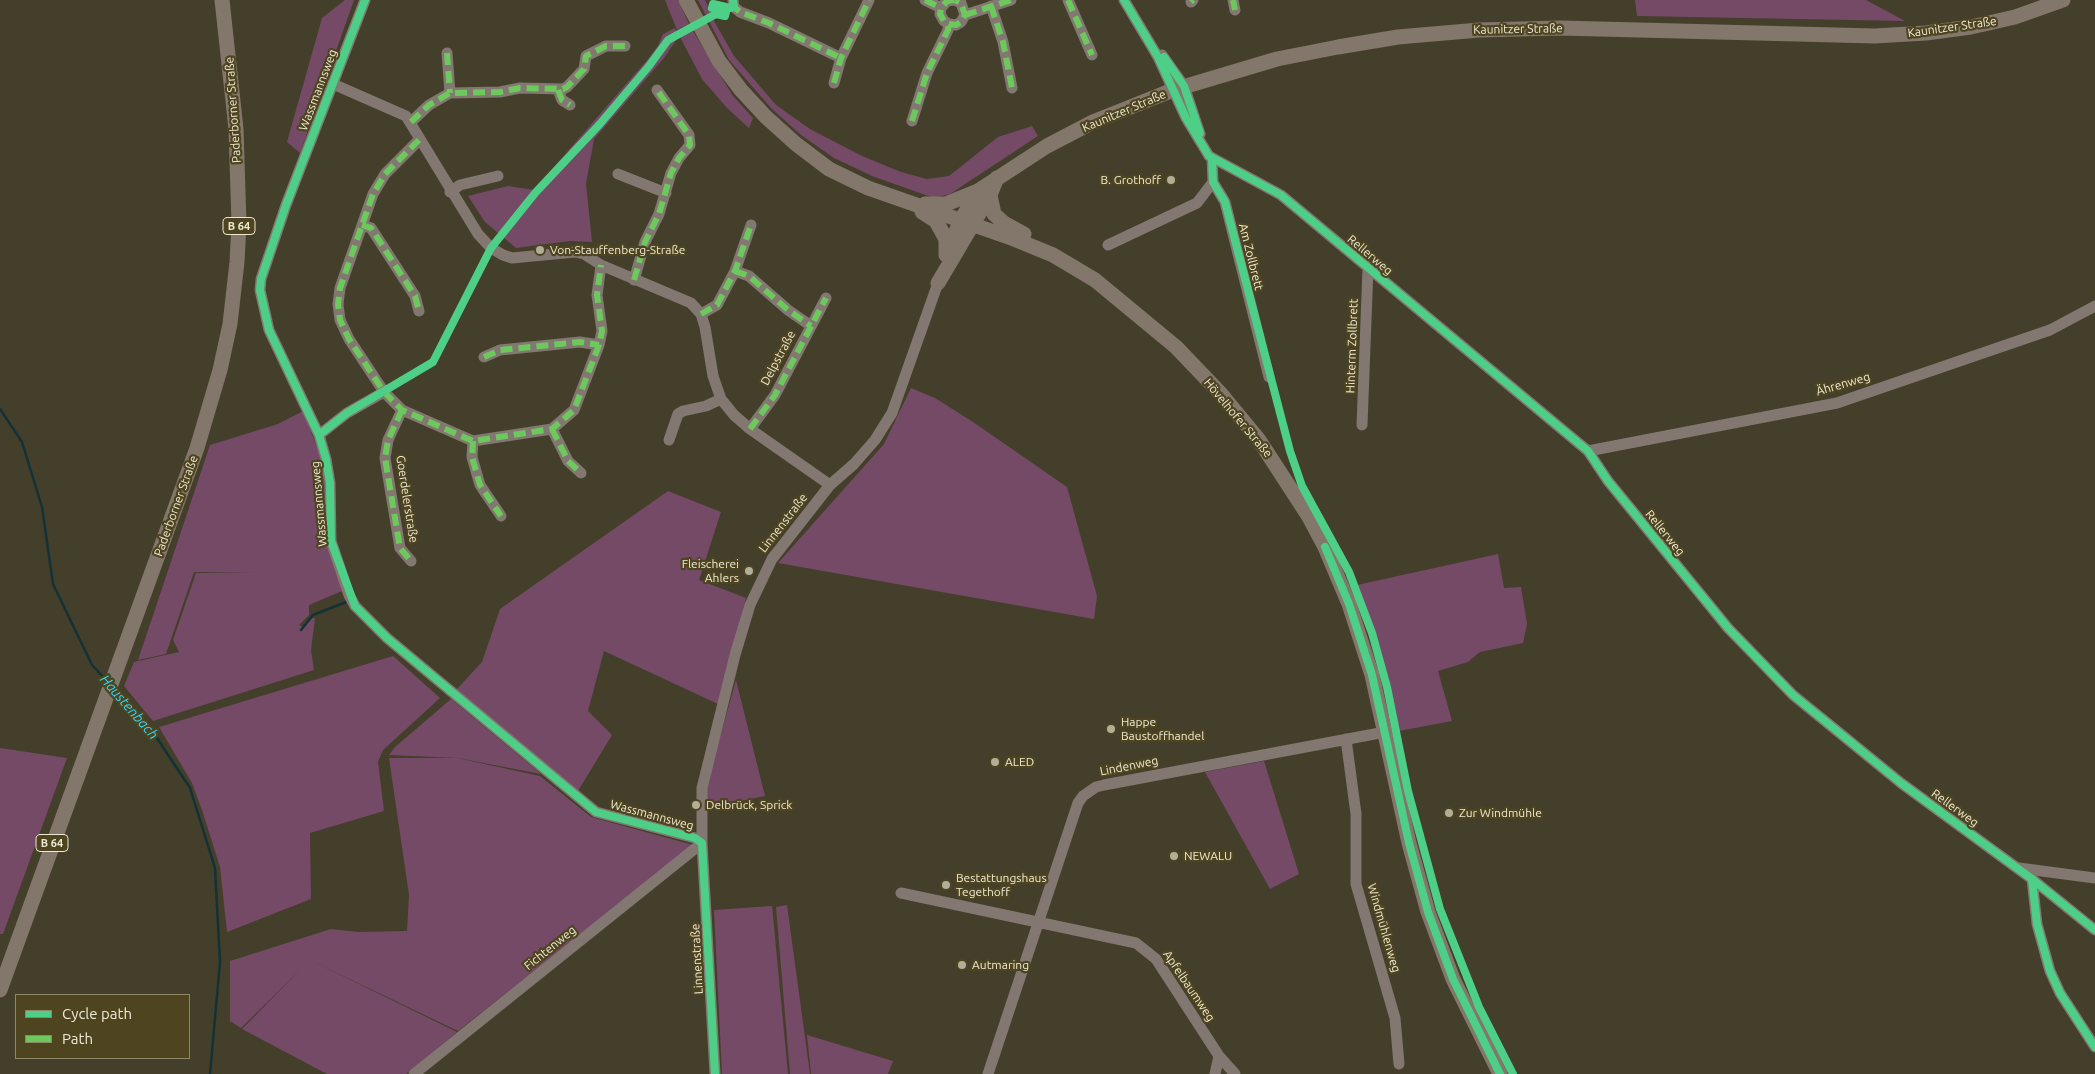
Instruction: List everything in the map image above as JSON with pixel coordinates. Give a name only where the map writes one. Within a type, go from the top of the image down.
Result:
[{"type":"main road","name":"Paderborner Straße","points":[[0,990],[197,448],[220,370],[230,324],[239,224],[236,129],[222,0]]},
{"type":"main road","name":"Hövelhofer Straße","points":[[686,0],[719,61],[741,90],[766,117],[796,144],[829,169],[868,188],[967,222],[1053,256],[1095,280],[1176,347],[1221,394],[1259,440],[1290,485],[1325,547],[1349,604],[1365,653],[1385,732],[1409,842],[1428,912],[1457,987],[1500,1074]]},
{"type":"main road","name":"Kaunitzer Straße","points":[[984,193],[997,178],[1047,146],[1093,122],[1179,88],[1277,59],[1398,37],[1479,30],[1560,28],[1875,36],[1926,33],[1971,27],[2015,17],[2063,0]]},
{"type":"main road","points":[[911,204],[946,204],[984,193]]},
{"type":"main road","points":[[938,283],[946,256],[984,193]]},
{"type":"main road","points":[[984,193],[994,214],[999,219],[1040,243],[1053,256]]},
{"type":"main road","points":[[911,204],[936,221],[946,240],[946,256]]},
{"type":"main road","points":[[938,283],[967,222]]},
{"type":"street","name":"Wassmannsweg","points":[[365,0],[286,206],[261,279],[260,290],[269,330],[319,435],[330,483],[331,541],[355,606],[387,638],[596,812],[695,838],[702,843]]},
{"type":"street","points":[[733,0],[734,7],[740,12],[769,23],[841,58]]},
{"type":"street","points":[[834,83],[841,58],[869,0]]},
{"type":"street","points":[[925,0],[941,8]]},
{"type":"street","points":[[965,15],[958,1],[947,1],[941,8],[940,14],[944,21],[956,25],[961,22],[965,15],[1011,0]]},
{"type":"street","points":[[1068,0],[1092,55]]},
{"type":"street","points":[[1124,0],[1179,88],[1204,148],[1212,158]]},
{"type":"street","points":[[991,6],[1003,42],[1012,88]]},
{"type":"street","points":[[912,121],[927,73],[949,24]]},
{"type":"street","points":[[411,122],[429,105],[450,93],[500,92],[539,88],[558,90],[567,87],[584,69],[586,56],[606,46],[625,46]]},
{"type":"street","points":[[447,52],[450,93]]},
{"type":"street","points":[[333,84],[406,116],[450,192],[478,234],[491,248],[503,255],[522,258],[575,252],[584,254],[601,266],[691,303],[701,314],[713,376],[721,399],[750,429],[830,485]]},
{"type":"street","points":[[558,90],[562,100],[570,105]]},
{"type":"street","points":[[634,280],[645,242],[659,214],[671,173],[679,158],[690,145],[689,135],[657,90]]},
{"type":"street","points":[[419,140],[385,174],[373,194],[341,283],[338,304],[340,320],[349,339],[384,392],[402,410],[472,440],[552,429],[574,410],[599,345],[602,331],[597,295],[601,266]]},
{"type":"street","name":"Am Zollbrett","points":[[1212,158],[1213,182],[1225,202],[1269,377]]},
{"type":"street","name":"Rellerweg","points":[[1212,158],[1280,195],[1588,451],[1608,481],[1728,628],[1793,695],[1901,783],[2032,878],[2095,930]]},
{"type":"street","points":[[618,174],[666,193]]},
{"type":"street","points":[[450,192],[460,185],[498,176]]},
{"type":"street","points":[[1108,245],[1197,203],[1213,182]]},
{"type":"street","points":[[362,225],[371,228],[415,296],[419,311]]},
{"type":"street","points":[[701,314],[718,305],[735,271],[751,225]]},
{"type":"street","name":"Hinterm Zollbrett","points":[[1362,425],[1368,268]]},
{"type":"street","points":[[735,271],[749,276],[788,310],[811,326]]},
{"type":"street","name":"Linnenstraße","points":[[715,1074],[702,843],[702,788],[735,655],[750,605],[772,559],[830,485],[854,464],[875,440],[892,414],[938,283]]},
{"type":"street","name":"Delpstraße","points":[[750,429],[775,395],[826,298]]},
{"type":"street","name":"Ährenweg","points":[[1588,451],[1837,403],[2050,330],[2095,306]]},
{"type":"street","points":[[484,357],[500,350],[535,346],[580,342],[599,345]]},
{"type":"street","points":[[319,435],[347,413],[384,392]]},
{"type":"street","points":[[669,440],[678,414],[683,411],[706,406],[721,399]]},
{"type":"street","name":"Goerdelerstraße","points":[[402,410],[388,440],[385,458],[400,548],[411,561]]},
{"type":"street","points":[[552,429],[568,461],[581,473]]},
{"type":"street","points":[[472,440],[472,457],[480,485],[501,516]]},
{"type":"street","name":"Lindenweg","points":[[988,1074],[1078,803],[1083,796],[1096,787],[1385,732]]},
{"type":"street","name":"Windmühlenweg","points":[[1346,738],[1356,814],[1356,884],[1395,1018],[1399,1064]]},
{"type":"street","name":"Fichtenweg","points":[[414,1074],[702,843]]},
{"type":"street","name":"Rellerweg","points":[[2017,868],[2095,878]]},
{"type":"street","points":[[2032,878],[2037,924],[2050,971],[2060,993],[2095,1047]]},
{"type":"street","name":"Apfelbaumweg","points":[[901,893],[1136,943],[1156,959],[1219,1056],[1234,1074]]},
{"type":"street","points":[[1214,1074],[1219,1056]]},
{"type":"shaded area","points":[[345,0],[354,0],[300,153],[287,142],[322,18]]},
{"type":"shaded area","points":[[665,0],[678,0],[689,24],[677,30]]},
{"type":"shaded area","points":[[698,0],[705,0],[714,21],[734,56],[776,105],[810,129],[862,156],[901,172],[927,179],[949,176],[998,137],[1032,126],[1038,136],[950,194],[934,198],[872,176],[834,158],[801,135],[772,109],[729,60]]},
{"type":"shaded area","points":[[1635,0],[1866,0],[1905,21],[1637,16]]},
{"type":"shaded area","points":[[675,28],[679,36],[664,58],[594,139],[586,184],[592,242],[570,241],[516,248],[485,222],[468,196],[508,186],[534,190],[648,59],[658,46],[663,34]]},
{"type":"shaded area","points":[[693,31],[733,96],[753,118],[749,128],[727,108],[702,79],[680,37]]},
{"type":"shaded area","points":[[911,388],[935,398],[973,422],[1067,487],[1097,596],[1094,619],[778,563],[884,444]]},
{"type":"shaded area","points":[[303,411],[322,460],[342,591],[309,605],[309,615],[299,625],[304,627],[312,618],[315,618],[311,650],[314,670],[153,721],[124,686],[134,662],[179,652],[173,640],[196,573],[257,573],[194,572],[166,654],[138,660],[210,445],[278,424]]},
{"type":"shaded area","points":[[668,491],[721,512],[699,580],[746,598],[718,704],[604,651],[588,711],[612,735],[578,791],[456,690],[482,662],[500,609]]},
{"type":"shaded area","points":[[1498,554],[1504,588],[1521,587],[1527,624],[1523,643],[1480,652],[1468,662],[1438,671],[1452,721],[1399,731],[1382,658],[1357,585]]},
{"type":"shaded area","points":[[393,656],[440,698],[383,750],[378,762],[384,811],[310,833],[311,899],[227,932],[220,867],[202,810],[192,783],[159,727]]},
{"type":"shaded area","points":[[736,680],[765,796],[707,808],[707,784]]},
{"type":"shaded area","points":[[451,699],[541,774],[458,758],[389,755],[395,747]]},
{"type":"shaded area","points":[[0,748],[67,758],[3,934],[0,934]]},
{"type":"shaded area","points":[[389,758],[457,758],[540,776],[591,817],[693,845],[458,1031],[310,960],[457,1032],[406,1074],[327,1074],[242,1029],[300,970],[241,1028],[230,1021],[230,961],[331,929],[358,932],[407,931],[409,895]]},
{"type":"shaded area","points":[[1264,761],[1299,874],[1270,889],[1205,772]]},
{"type":"shaded area","points":[[787,905],[810,1074],[790,1074],[776,907]]},
{"type":"shaded area","points":[[772,906],[788,1074],[722,1074],[714,910]]},
{"type":"shaded area","points":[[807,1035],[893,1061],[888,1074],[811,1074]]},
{"type":"waterway","name":"Haustenbach","points":[[0,409],[22,442],[42,507],[53,584],[92,665],[107,681]]},
{"type":"waterway","points":[[301,630],[313,615],[346,602]]},
{"type":"waterway","name":"Haustenbach","points":[[116,690],[149,726],[190,788],[215,868],[220,962],[210,1074]]},
{"type":"marked path","points":[[834,83],[841,58],[869,0]]},
{"type":"marked path","points":[[925,0],[941,8]]},
{"type":"marked path","points":[[954,0],[947,1],[941,8],[940,14],[944,21],[956,25],[961,22],[965,15],[961,3],[955,0]]},
{"type":"marked path","points":[[965,15],[1011,0]]},
{"type":"marked path","points":[[1068,0],[1092,55]]},
{"type":"marked path","points":[[1233,0],[1235,10]]},
{"type":"marked path","points":[[733,2],[734,7],[740,12],[769,23],[841,58]]},
{"type":"marked path","points":[[991,6],[1003,42],[1012,88]]},
{"type":"marked path","points":[[912,121],[927,73],[948,30],[949,24]]},
{"type":"marked path","points":[[411,122],[429,105],[450,93],[500,92],[520,88],[563,89],[584,69],[586,56],[606,46],[625,46]]},
{"type":"marked path","points":[[447,53],[450,93]]},
{"type":"marked path","points":[[558,90],[562,100],[570,105]]},
{"type":"marked path","points":[[634,280],[645,242],[659,214],[671,173],[679,158],[690,145],[689,135],[657,90]]},
{"type":"marked path","points":[[419,140],[385,174],[373,194],[340,288],[338,304],[340,320],[349,339],[384,392],[402,410],[473,441],[552,429],[574,410],[599,345],[602,331],[597,295],[601,265]]},
{"type":"marked path","points":[[362,225],[371,228],[415,296],[419,311]]},
{"type":"marked path","points":[[701,314],[717,305],[735,271],[751,225]]},
{"type":"marked path","points":[[735,271],[749,276],[788,310],[811,326]]},
{"type":"marked path","points":[[750,429],[775,395],[826,298]]},
{"type":"marked path","points":[[484,357],[500,350],[580,342],[599,345]]},
{"type":"marked path","points":[[402,410],[388,440],[385,458],[400,548],[411,561]]},
{"type":"marked path","points":[[552,429],[568,461],[581,473]]},
{"type":"marked path","points":[[473,441],[472,457],[480,485],[501,516]]},
{"type":"cycle path","points":[[365,0],[286,205],[261,279],[260,290],[269,330],[319,435],[326,459],[330,483],[331,541],[355,606],[387,638],[596,812],[695,838],[702,843],[715,1074]]},
{"type":"cycle path","points":[[319,435],[347,413],[433,362],[491,248],[536,192],[599,125],[649,66],[668,40],[716,14],[725,16],[726,12],[712,8],[713,4],[730,8],[734,7],[733,0]]},
{"type":"cycle path","points":[[1124,0],[1158,57],[1186,118],[1209,156],[1281,195],[1588,451],[1608,481],[1728,628],[1793,695],[1901,783],[2032,879],[2095,930]]},
{"type":"cycle path","points":[[1164,57],[1184,86],[1200,133]]},
{"type":"cycle path","points":[[1212,158],[1213,182],[1225,202],[1290,451],[1302,486],[1349,572],[1372,633],[1387,687],[1408,791],[1440,909],[1479,1007],[1513,1074]]},
{"type":"cycle path","points":[[1325,547],[1349,604],[1372,675],[1409,843],[1428,912],[1453,979],[1500,1074]]},
{"type":"cycle path","points":[[2032,879],[2037,924],[2050,971],[2060,993],[2095,1047]]},
{"type":"place","name":"B. Grothoff","points":[[1171,180]]},
{"type":"place","name":"Von-Stauffenberg-Straße","points":[[540,250]]},
{"type":"place","name":"Fleischerei Ahlers","points":[[749,571]]},
{"type":"place","name":"Happe Baustoffhandel","points":[[1111,729]]},
{"type":"place","name":"ALED","points":[[995,762]]},
{"type":"place","name":"Delbrück, Sprick","points":[[696,805]]},
{"type":"place","name":"Zur Windmühle","points":[[1449,813]]},
{"type":"place","name":"NEWALU","points":[[1174,856]]},
{"type":"place","name":"Bestattungshaus Tegethoff","points":[[946,885]]},
{"type":"place","name":"Autmaring","points":[[962,965]]}]
